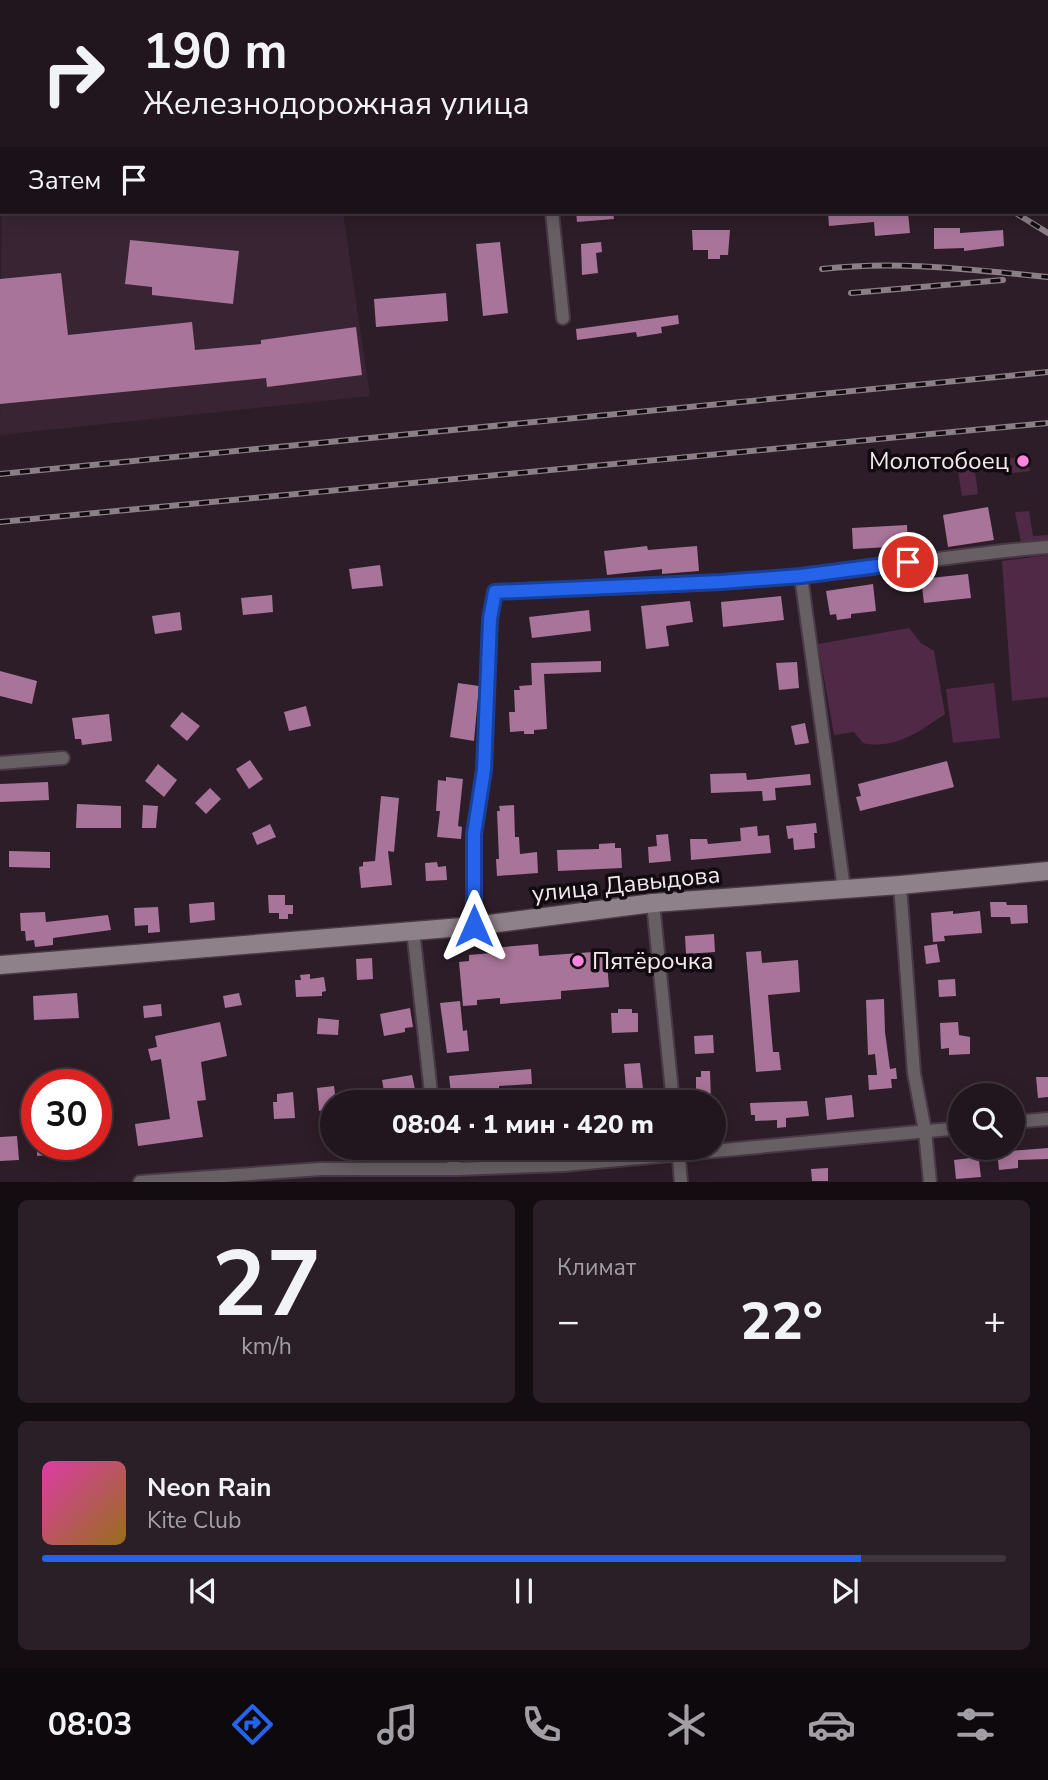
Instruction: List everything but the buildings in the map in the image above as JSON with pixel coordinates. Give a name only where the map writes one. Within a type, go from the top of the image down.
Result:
[{"type":"main road","name":"улица Давыдова","points":[[0,965],[474,926],[653,903],[1048,871]]},
{"type":"street","points":[[552,214],[563,318]]},
{"type":"street","points":[[474,926],[474,834],[484,770],[490,619],[495,592],[801,576],[989,551],[1048,547]]},
{"type":"street","points":[[801,576],[844,889]]},
{"type":"street","points":[[0,763],[63,758]]},
{"type":"street","points":[[900,885],[914,1073],[925,1131],[930,1181]]},
{"type":"street","points":[[653,903],[672,1090]]},
{"type":"street","points":[[413,930],[431,1090]]},
{"type":"street","points":[[1025,1121],[1048,1119]]},
{"type":"street","points":[[726,1146],[948,1129]]},
{"type":"street","points":[[453,1160],[456,1169]]},
{"type":"street","points":[[140,1181],[321,1169],[456,1169],[564,1165],[602,1160]]},
{"type":"street","points":[[679,1160],[681,1181]]},
{"type":"shaded area","points":[[1,214],[343,214],[370,396],[0,435]]},
{"type":"shaded area","points":[[1027,456],[1030,471],[1005,474],[1003,459]]},
{"type":"shaded area","points":[[973,457],[978,494],[962,496],[956,459]]},
{"type":"shaded area","points":[[1029,511],[1033,536],[1048,535],[1048,541],[1021,543],[1015,512]]},
{"type":"shaded area","points":[[1048,555],[1048,697],[1012,701],[1002,561]]},
{"type":"shaded area","points":[[909,628],[921,643],[934,651],[945,714],[907,738],[886,744],[863,743],[854,732],[834,735],[818,644]]},
{"type":"shaded area","points":[[994,683],[1000,738],[953,743],[946,689]]},
{"type":"railway","points":[[1017,214],[1048,233]]},
{"type":"railway","points":[[822,269],[879,265],[1048,277]]},
{"type":"railway","points":[[851,293],[1003,280]]},
{"type":"railway","points":[[0,474],[1048,372]]},
{"type":"railway","points":[[0,522],[1048,423]]},
{"type":"place","name":"Молотобоец","points":[[1023,461]]},
{"type":"place","name":"Пятёрочка","points":[[578,961]]},
{"type":"route","points":[[474,926],[474,834],[484,770],[490,619],[495,592],[721,582],[801,576],[908,562]]}]
